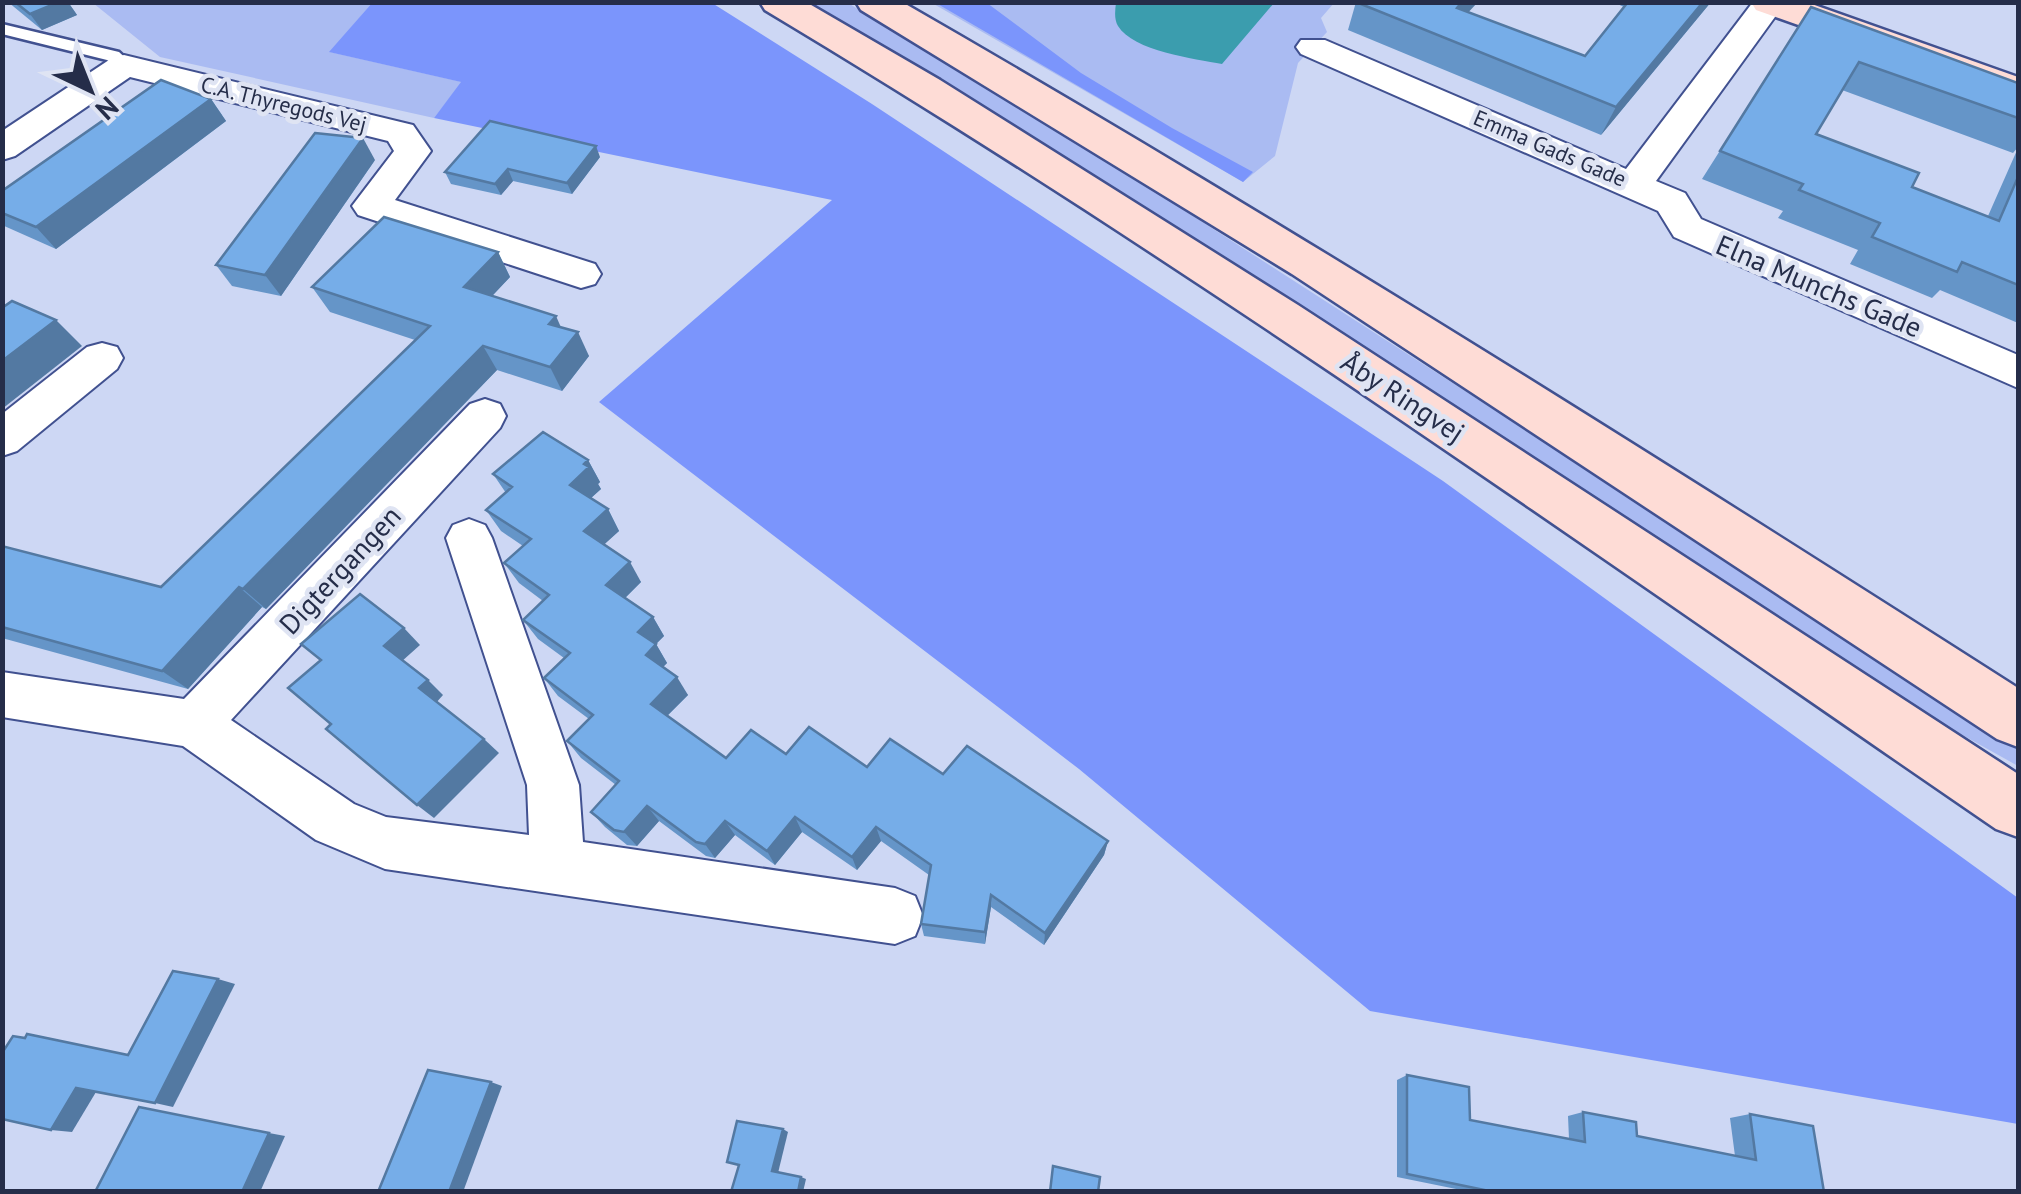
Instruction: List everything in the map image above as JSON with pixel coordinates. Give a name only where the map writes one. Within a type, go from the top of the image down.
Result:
[{"type":"main road","name":"Åby Ringvej","points":[[778,2],[926,89],[1250,296],[2018,808]]},
{"type":"main road","points":[[874,2],[1331,280],[2018,720]]},
{"type":"main road","points":[[1769,3],[2018,91]]},
{"type":"street","name":"Emma Gads Gade","points":[[1312,48],[1632,186],[1769,3]]},
{"type":"street","points":[[2,148],[124,65]]},
{"type":"street","name":"C.A. Thyregods Vej","points":[[124,65],[400,133],[413,151],[371,206],[581,274]]},
{"type":"street","name":"Elna Munchs Gade","points":[[1632,186],[1672,202],[1686,228],[2018,372]]},
{"type":"street","points":[[2,439],[102,358]]},
{"type":"street","name":"Digtergangen","points":[[194,724],[485,416]]},
{"type":"street","points":[[470,538],[553,786],[557,865]]},
{"type":"street","points":[[2,694],[194,724],[335,822],[385,843],[896,916]]},
{"type":"lane","points":[[2,29],[113,56],[124,65]]},
{"type":"shaded area","points":[[1116,2],[1274,3],[1222,64],[1137,42],[1118,26]]},
{"type":"shaded area","points":[[93,3],[372,3],[330,52],[462,82],[434,118],[160,57]]},
{"type":"shaded area","points":[[372,3],[712,3],[872,104],[1443,481],[2018,898],[2018,1124],[1370,1011],[1079,769],[599,402],[832,200],[434,118],[461,82],[329,52]]},
{"type":"shaded area","points":[[807,3],[848,3],[1089,149],[2018,747],[2018,766],[1880,689],[1120,194]]},
{"type":"shaded area","points":[[932,3],[1334,3],[1321,18],[1327,32],[1298,63],[1275,156],[1243,182]]},
{"type":"shaded area","points":[[936,3],[987,3],[1081,73],[1253,172],[1243,182]]},
{"type":"building","points":[[15,2],[59,2],[30,14]]},
{"type":"building","points":[[1356,2],[1462,2],[1457,8],[1585,56],[1628,2],[1703,2],[1616,107]]},
{"type":"building","points":[[1811,7],[2018,83],[2018,118],[1859,62],[1816,134],[1919,173],[1912,187],[1999,221],[2018,177],[2018,285],[1962,262],[1957,272],[1872,237],[1880,223],[1799,190],[1803,184],[1720,151]]},
{"type":"building","points":[[161,80],[211,99],[36,227],[2,213],[2,191]]},
{"type":"building","points":[[490,121],[596,146],[567,183],[508,169],[495,184],[445,172]]},
{"type":"building","points":[[315,133],[363,138],[265,275],[216,265]]},
{"type":"building","points":[[384,217],[498,252],[464,287],[556,316],[549,324],[578,332],[550,367],[483,346],[243,589],[239,587],[162,671],[2,627],[2,546],[161,587],[430,326],[312,287]]},
{"type":"building","points":[[12,301],[56,320],[2,361],[2,308]]},
{"type":"building","points":[[543,432],[588,460],[584,464],[589,467],[570,485],[608,509],[584,531],[630,562],[606,585],[653,617],[638,632],[656,644],[646,655],[677,677],[651,704],[726,758],[751,730],[786,754],[809,727],[867,767],[890,739],[943,774],[967,746],[1108,841],[1045,933],[991,895],[985,932],[921,924],[931,865],[876,827],[852,857],[795,817],[767,851],[725,821],[705,844],[696,842],[647,806],[624,832],[614,830],[591,812],[619,781],[567,741],[593,715],[544,678],[570,653],[523,620],[549,595],[504,563],[531,539],[486,510],[512,487],[493,474]]},
{"type":"building","points":[[360,594],[404,628],[384,646],[428,680],[419,688],[484,739],[417,805],[326,729],[331,724],[288,688],[321,660],[301,644]]},
{"type":"building","points":[[173,971],[218,979],[155,1103],[76,1088],[51,1130],[2,1119],[2,1053],[13,1036],[25,1038],[27,1034],[128,1055]]},
{"type":"building","points":[[428,1070],[491,1082],[449,1192],[378,1192]]},
{"type":"building","points":[[1407,1075],[1469,1087],[1470,1120],[1585,1142],[1583,1112],[1636,1122],[1637,1136],[1756,1160],[1750,1114],[1813,1126],[1824,1192],[1494,1192],[1407,1174]]},
{"type":"building","points":[[139,1107],[269,1133],[242,1192],[95,1192]]},
{"type":"building","points":[[737,1121],[783,1129],[772,1171],[801,1177],[798,1192],[731,1192],[739,1165],[727,1162]]},
{"type":"building","points":[[1053,1166],[1100,1177],[1098,1192],[1050,1192]]}]
